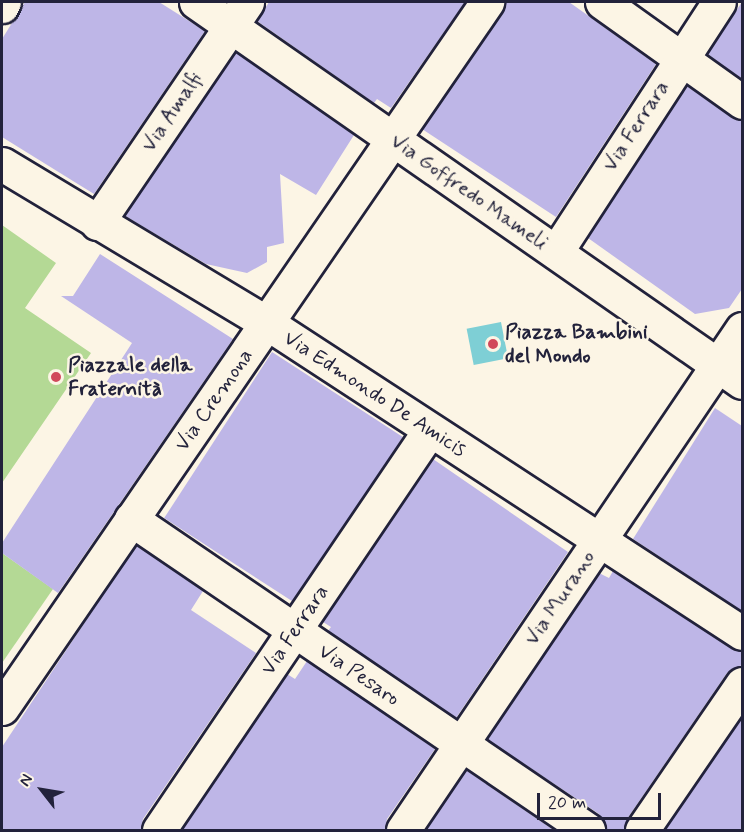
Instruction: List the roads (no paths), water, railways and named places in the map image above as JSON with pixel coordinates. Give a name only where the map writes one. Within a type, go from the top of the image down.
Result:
[{"type":"street","points":[[2,6],[4,2]]},
{"type":"street","name":"Via Goffredo Mameli","points":[[196,2],[239,14],[393,138],[730,374]]},
{"type":"street","name":"Via Cremona","points":[[2,708],[487,2]]},
{"type":"street","points":[[602,2],[742,102]]},
{"type":"street","name":"Via Ferrara","points":[[556,252],[680,57],[719,2]]},
{"type":"street","name":"Via Amalfi","points":[[97,223],[239,14]]},
{"type":"street","name":"Via Edmondo De Amicis","points":[[2,164],[97,223],[267,322],[742,633]]},
{"type":"street","name":"Via Murano","points":[[403,831],[599,540],[730,374],[742,329]]},
{"type":"street","name":"Via Ferrara","points":[[159,831],[430,430]]},
{"type":"street","name":"Via Pesaro","points":[[131,519],[588,831]]},
{"type":"street","points":[[642,831],[742,684]]},
{"type":"water","points":[[501,322],[508,358],[474,365],[467,329]]},
{"type":"place","name":"Piazza Bambini del Mondo","points":[[493,344]]},
{"type":"place","name":"Piazzale della Fraternità","points":[[56,377]]}]
